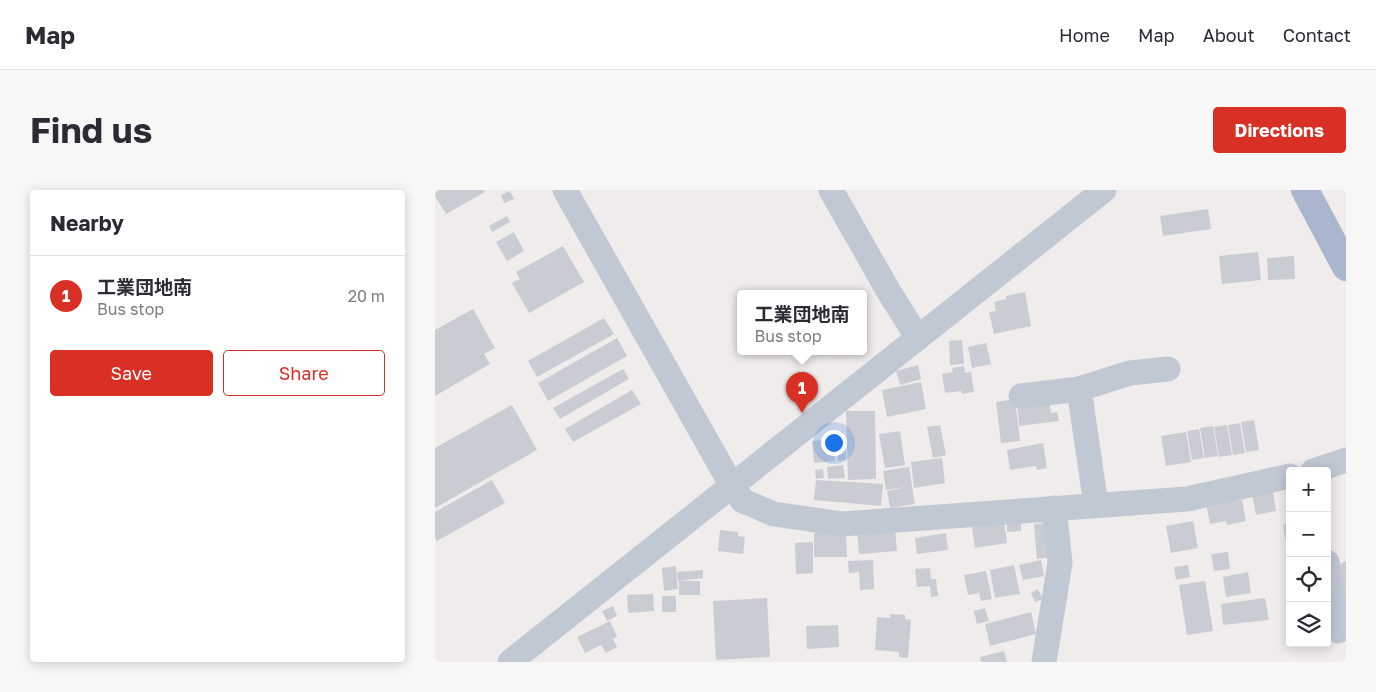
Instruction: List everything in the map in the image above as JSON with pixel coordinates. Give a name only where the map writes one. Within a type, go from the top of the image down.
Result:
[{"type":"main road","points":[[1305,190],[1346,267]]},
{"type":"street","points":[[565,190],[732,486],[743,501],[774,514],[842,524],[1096,506],[1187,499],[1286,477]]},
{"type":"street","points":[[831,190],[889,292],[918,338]]},
{"type":"street","points":[[510,662],[1104,190]]},
{"type":"street","points":[[1021,396],[1079,389],[1130,374],[1168,369]]},
{"type":"street","points":[[1079,389],[1096,506]]},
{"type":"street","points":[[1325,467],[1346,460]]},
{"type":"street","points":[[1044,662],[1060,563],[1054,508]]},
{"type":"street","points":[[1331,587],[1338,631]]},
{"type":"building","points":[[435,190],[484,190],[485,192],[446,214],[435,196]]},
{"type":"building","points":[[510,191],[514,199],[504,203],[501,195]]},
{"type":"building","points":[[1208,209],[1211,229],[1163,236],[1160,216]]},
{"type":"building","points":[[507,216],[510,222],[492,232],[489,226]]},
{"type":"building","points":[[514,232],[524,251],[507,261],[496,242]]},
{"type":"building","points":[[563,246],[584,282],[529,313],[512,283],[520,279],[516,272]]},
{"type":"building","points":[[1258,252],[1261,280],[1222,284],[1219,256]]},
{"type":"building","points":[[1294,256],[1295,279],[1268,280],[1267,258]]},
{"type":"building","points":[[1025,292],[1031,326],[994,334],[989,312],[996,311],[994,302],[1006,299],[1006,296]]},
{"type":"building","points":[[473,309],[495,348],[484,354],[490,364],[435,396],[435,330]]},
{"type":"building","points":[[604,318],[614,334],[537,377],[528,361]]},
{"type":"building","points":[[617,338],[627,356],[548,401],[538,383]]},
{"type":"building","points":[[962,340],[964,364],[950,365],[949,341]]},
{"type":"building","points":[[986,343],[991,364],[972,368],[968,347]]},
{"type":"building","points":[[918,365],[921,379],[900,385],[896,371]]},
{"type":"building","points":[[964,366],[965,373],[971,372],[974,392],[962,394],[961,391],[945,393],[942,374],[953,372],[952,368]]},
{"type":"building","points":[[623,369],[629,379],[560,419],[553,408]]},
{"type":"building","points":[[921,382],[926,409],[887,417],[882,390]]},
{"type":"building","points":[[632,390],[641,404],[573,442],[565,429]]},
{"type":"building","points":[[1015,399],[1020,441],[1001,443],[996,402]]},
{"type":"building","points":[[1049,399],[1051,413],[1057,412],[1059,421],[1019,426],[1017,402]]},
{"type":"building","points":[[512,405],[537,450],[435,508],[435,448]]},
{"type":"building","points":[[846,411],[875,411],[876,479],[848,480]]},
{"type":"building","points":[[1254,420],[1259,450],[1246,452],[1241,422]]},
{"type":"building","points":[[1240,423],[1245,453],[1233,455],[1228,425]]},
{"type":"building","points":[[940,425],[946,455],[933,458],[927,427]]},
{"type":"building","points":[[1227,425],[1232,455],[1219,457],[1214,427]]},
{"type":"building","points":[[1213,426],[1218,456],[1205,458],[1200,428]]},
{"type":"building","points":[[1199,429],[1204,458],[1192,460],[1187,431]]},
{"type":"building","points":[[900,431],[905,465],[885,468],[879,434]]},
{"type":"building","points":[[1186,432],[1191,462],[1166,466],[1161,436]]},
{"type":"building","points":[[833,439],[835,461],[814,463],[812,441]]},
{"type":"building","points":[[845,440],[846,460],[838,461],[836,441]]},
{"type":"building","points":[[1043,443],[1047,468],[1037,470],[1036,466],[1010,470],[1007,450]]},
{"type":"building","points":[[942,458],[945,483],[914,488],[911,462]]},
{"type":"building","points":[[843,465],[845,478],[828,479],[827,467]]},
{"type":"building","points":[[909,467],[915,504],[890,508],[887,491],[905,487],[886,490],[883,471]]},
{"type":"building","points":[[823,469],[824,478],[816,479],[815,470]]},
{"type":"building","points":[[492,480],[505,503],[437,541],[435,538],[435,512]]},
{"type":"building","points":[[816,480],[883,484],[881,506],[814,500]]},
{"type":"building","points":[[1273,491],[1276,511],[1256,515],[1252,494]]},
{"type":"building","points":[[1235,498],[1236,501],[1242,500],[1246,521],[1227,525],[1226,521],[1210,524],[1206,503]]},
{"type":"building","points":[[1021,521],[1021,531],[1007,532],[1007,522]]},
{"type":"building","points":[[1193,521],[1198,548],[1171,553],[1166,526]]},
{"type":"building","points":[[1004,522],[1007,543],[975,548],[972,527]]},
{"type":"building","points":[[1048,523],[1052,557],[1037,559],[1034,524]]},
{"type":"building","points":[[1286,524],[1286,542],[1283,525]]},
{"type":"building","points":[[895,529],[897,551],[859,554],[857,532]]},
{"type":"building","points":[[720,530],[738,532],[738,536],[745,537],[743,554],[718,551]]},
{"type":"building","points":[[846,532],[847,557],[814,557],[814,533]]},
{"type":"building","points":[[946,533],[948,550],[917,554],[915,538]]},
{"type":"building","points":[[813,542],[813,573],[796,574],[795,543]]},
{"type":"building","points":[[1228,552],[1230,569],[1214,571],[1211,554]]},
{"type":"building","points":[[873,560],[874,589],[860,590],[859,572],[849,573],[848,561]]},
{"type":"building","points":[[1041,560],[1044,576],[1023,580],[1019,565]]},
{"type":"building","points":[[1346,561],[1346,607],[1336,566]]},
{"type":"building","points":[[1014,565],[1020,594],[995,598],[990,570]]},
{"type":"building","points":[[1188,565],[1190,577],[1176,580],[1174,567]]},
{"type":"building","points":[[676,566],[678,589],[664,591],[662,568]]},
{"type":"building","points":[[930,568],[931,579],[936,579],[938,596],[931,597],[930,586],[917,587],[915,569]]},
{"type":"building","points":[[703,570],[703,578],[678,581],[677,572]]},
{"type":"building","points":[[986,571],[992,599],[981,601],[979,593],[968,595],[964,575]]},
{"type":"building","points":[[1248,572],[1251,593],[1226,597],[1223,577]]},
{"type":"building","points":[[679,581],[700,581],[700,595],[679,595]]},
{"type":"building","points":[[1205,581],[1213,631],[1187,635],[1179,585]]},
{"type":"building","points":[[1038,589],[1043,599],[1035,602],[1031,593]]},
{"type":"building","points":[[653,594],[654,611],[628,613],[627,595]]},
{"type":"building","points":[[662,596],[676,596],[676,612],[662,612]]},
{"type":"building","points":[[767,598],[770,657],[716,660],[713,601]]},
{"type":"building","points":[[1265,598],[1269,620],[1223,625],[1221,604]]},
{"type":"building","points":[[613,606],[617,616],[607,621],[602,611]]},
{"type":"building","points":[[985,608],[989,621],[977,624],[974,611]]},
{"type":"building","points":[[1031,612],[1036,634],[990,646],[985,624]]},
{"type":"building","points":[[890,614],[905,615],[905,619],[911,620],[908,658],[899,657],[899,652],[875,650],[877,617],[890,618]]},
{"type":"building","points":[[610,621],[617,637],[613,639],[617,647],[606,653],[601,645],[585,653],[577,637]]},
{"type":"building","points":[[838,625],[839,647],[807,649],[806,626]]},
{"type":"building","points":[[1004,651],[1007,662],[981,662],[980,657]]},
{"type":"place","name":"工業団地南","points":[[802,413]]}]
